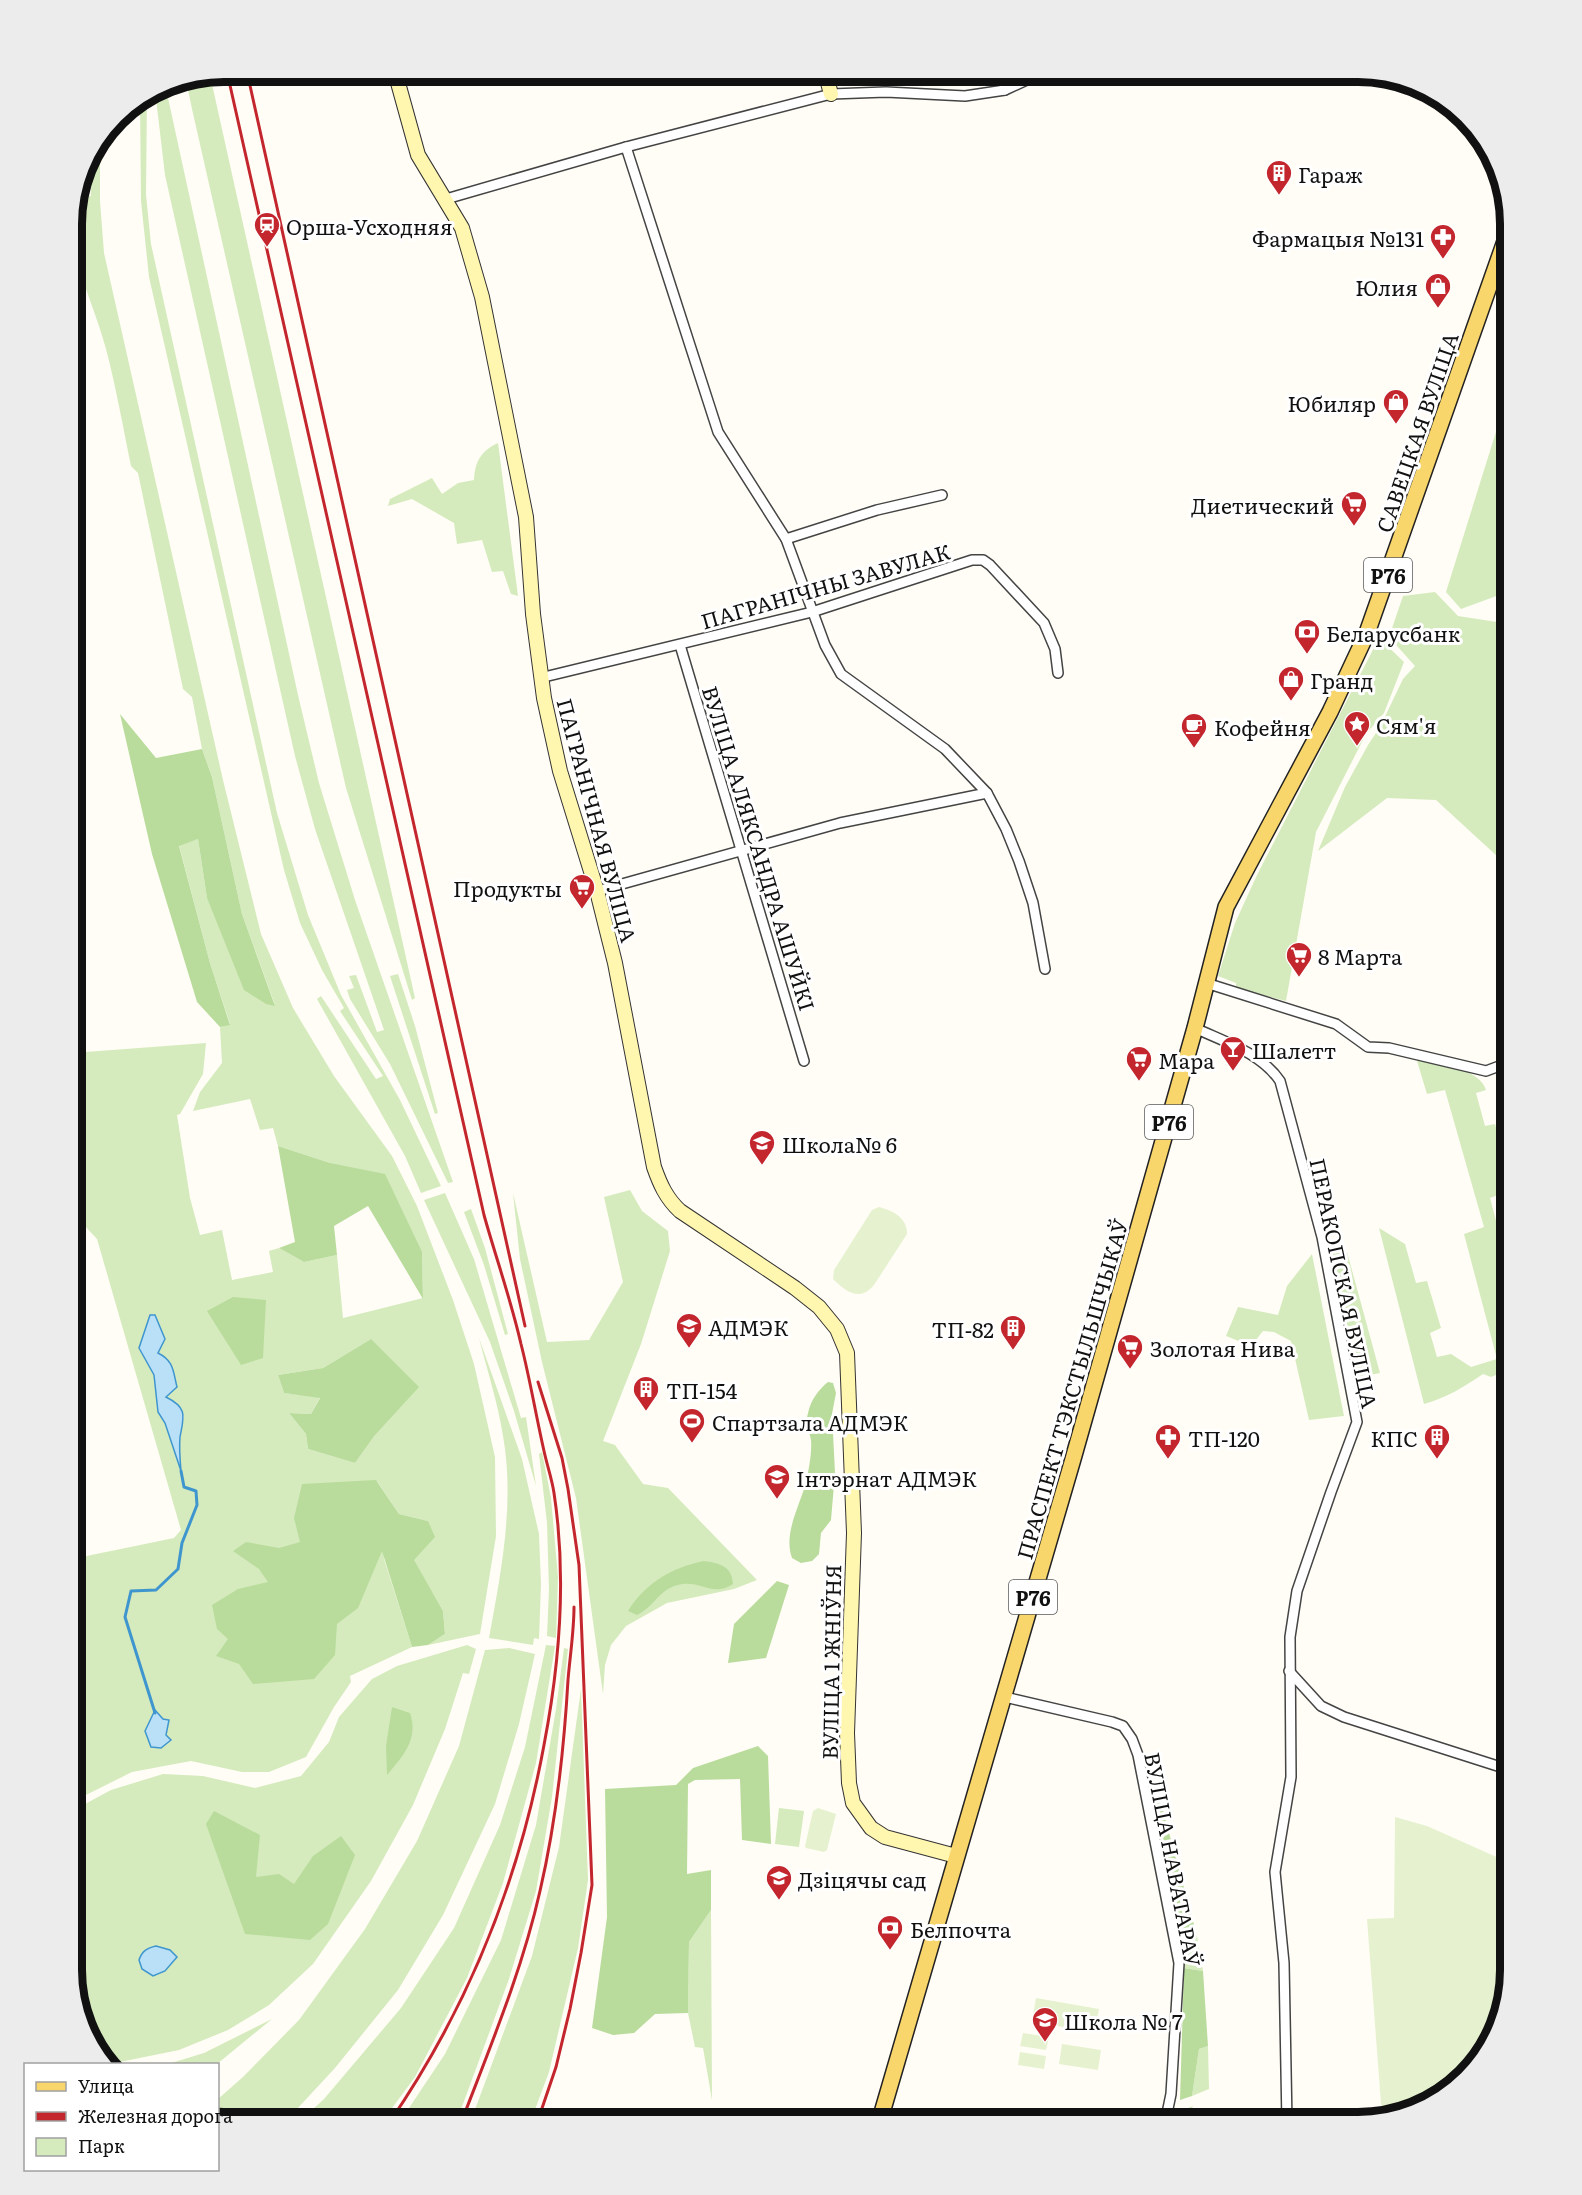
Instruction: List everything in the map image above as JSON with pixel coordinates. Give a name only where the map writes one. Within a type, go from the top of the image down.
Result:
[{"type":"main road","name":"ПАГРАНІЧНАЯ ВУЛІЦА","points":[[398,83],[418,154],[446,199],[465,236],[477,277],[526,517],[540,678],[560,771],[597,891],[615,963],[654,1167],[666,1196],[680,1210],[795,1288],[819,1307],[830,1320],[837,1329],[847,1353],[849,1401]]},
{"type":"main road","points":[[828,83],[831,94]]},
{"type":"main road","name":"САВЕЦКАЯ ВУЛІЦА","points":[[1226,907],[1330,712],[1367,633],[1500,255]]},
{"type":"main road","name":"ПРАСПЕКТ ТЭКСТЫЛЬШЧЫКАЎ","points":[[882,2112],[956,1856],[1005,1697],[1195,1028],[1226,907]]},
{"type":"main road","name":"ВУЛІЦА 1 ЖНІЎНЯ","points":[[849,1401],[854,1533],[847,1732],[849,1783],[853,1803],[871,1828],[885,1837],[956,1856]]},
{"type":"street","points":[[1004,83],[1005,90]]},
{"type":"street","points":[[446,199],[626,147],[831,94],[886,92],[965,96],[1005,90],[1020,83]]},
{"type":"street","points":[[626,147],[718,432],[786,538],[825,645],[841,674],[945,749],[987,792],[1006,829],[1033,903],[1045,969]]},
{"type":"street","points":[[786,538],[877,510],[942,495]]},
{"type":"street","name":"ПАГРАНІЧНЫ ЗАВУЛАК","points":[[540,678],[812,612],[972,561],[983,560],[1044,623],[1055,648],[1059,673]]},
{"type":"street","name":"ВУЛІЦА АЛЯКСАНДРА АШУЙКІ","points":[[680,645],[804,1061]]},
{"type":"street","points":[[597,891],[840,823],[987,792]]},
{"type":"street","points":[[1206,983],[1336,1024],[1368,1047],[1389,1048],[1486,1071],[1500,1066]]},
{"type":"street","name":"ПЕРАКОПСКАЯ ВУЛІЦА","points":[[1195,1028],[1255,1057],[1270,1067],[1280,1082],[1322,1237],[1357,1422],[1330,1492],[1297,1591],[1290,1637],[1291,1777],[1275,1872],[1284,1963],[1287,2112]]},
{"type":"street","points":[[1289,1671],[1321,1706],[1344,1717],[1500,1767]]},
{"type":"street","name":"ВУЛІЦА НАВАТАРАЎ","points":[[1005,1697],[1112,1722],[1123,1726],[1132,1739],[1138,1755],[1179,1963],[1172,2094],[1168,2112]]},
{"type":"green space","points":[[212,84],[415,998],[412,1000],[346,788],[187,87]]},
{"type":"green space","points":[[167,95],[319,783],[355,900],[453,1182],[448,1183],[390,1064],[350,999],[347,990],[354,988],[349,976],[356,975],[377,1032],[384,1030],[315,829],[295,756],[165,175],[156,100]]},
{"type":"green space","points":[[147,105],[146,195],[151,244],[277,813],[308,915],[341,995],[400,1100],[441,1186],[421,1193],[405,1156],[317,999],[321,996],[376,1079],[383,1076],[340,1011],[344,1008],[322,970],[300,923],[284,870],[149,277],[141,201],[140,110]]},
{"type":"green space","points":[[100,155],[100,201],[104,253],[223,780],[261,934],[293,1008],[334,1076],[392,1156],[417,1206],[453,1300],[474,1364],[495,1457],[496,1536],[480,1634],[428,1645],[445,1634],[443,1611],[413,1560],[428,1521],[399,1514],[377,1481],[384,1559],[412,1647],[350,1676],[351,1682],[306,1757],[269,1772],[242,1772],[191,1761],[132,1772],[83,1796],[83,1557],[174,1538],[181,1530],[97,1239],[83,1224],[83,1052],[206,1043],[203,1074],[180,1114],[177,1115],[190,1198],[200,1235],[222,1230],[232,1280],[273,1272],[269,1251],[279,1248],[304,1262],[337,1255],[343,1318],[423,1298],[422,1252],[330,1163],[278,1146],[273,1128],[260,1130],[250,1099],[193,1111],[200,1092],[222,1063],[220,1027],[230,1024],[210,963],[179,845],[198,839],[207,898],[275,1005],[242,914],[212,777],[202,749],[192,697],[183,689],[138,473],[131,466],[106,349],[83,280],[83,215],[86,196],[91,196],[90,179]],"holes":[[[371,1339],[375,1435],[355,1463],[308,1449],[306,1434],[289,1413],[311,1414],[320,1397],[284,1393],[278,1375],[323,1368]],[[139,1348],[177,1387],[166,1397],[184,1416],[180,1439],[180,1467],[165,1423],[158,1411],[154,1375]]]},
{"type":"green space","points":[[1500,419],[1500,595],[1461,609],[1446,592]]},
{"type":"green space","points":[[498,443],[518,596],[511,594],[503,571],[492,572],[482,540],[457,544],[454,523],[412,499],[388,506],[390,499],[432,478],[442,494],[458,483],[474,480],[480,457],[487,449]]},
{"type":"green space","points":[[1435,592],[1458,616],[1500,622],[1500,859],[1436,800],[1387,798],[1318,851],[1345,787],[1380,727],[1403,679],[1415,666],[1389,637],[1403,596]]},
{"type":"green space","points":[[1379,638],[1404,662],[1384,713],[1366,734],[1316,832],[1286,1001],[1236,988],[1236,983],[1218,976],[1235,923],[1257,875]]},
{"type":"green space","points":[[120,714],[156,758],[202,749],[212,777],[242,914],[275,1006],[266,1004],[244,990],[207,898],[198,839],[179,846],[210,963],[230,1025],[220,1027],[197,1002],[152,854]]},
{"type":"green space","points":[[398,974],[415,1026],[438,1113],[435,1114],[390,976]]},
{"type":"green space","points":[[1420,1059],[1448,1065],[1476,1077],[1486,1090],[1476,1093],[1485,1126],[1495,1124],[1500,1142],[1500,1194],[1490,1198],[1498,1228],[1500,1228],[1500,1373],[1491,1377],[1483,1374],[1455,1392],[1424,1404],[1379,1228],[1405,1244],[1416,1283],[1427,1281],[1441,1328],[1430,1333],[1437,1357],[1451,1354],[1471,1367],[1497,1359],[1464,1234],[1484,1227],[1445,1090],[1427,1094],[1417,1061]]},
{"type":"green space","points":[[278,1146],[330,1163],[385,1174],[422,1252],[423,1299],[368,1206],[334,1226],[337,1255],[304,1262],[279,1248],[295,1242]]},
{"type":"green space","points":[[630,1190],[642,1211],[668,1231],[670,1251],[641,1344],[603,1441],[615,1445],[643,1484],[668,1488],[757,1580],[734,1589],[667,1603],[626,1626],[611,1645],[605,1665],[603,1694],[576,1498],[542,1362],[520,1259],[513,1193],[547,1342],[589,1340],[623,1282],[604,1197]]},
{"type":"green space","points":[[445,1193],[474,1259],[521,1418],[526,1417],[536,1486],[514,1411],[490,1342],[424,1200]]},
{"type":"green space","points":[[879,1207],[899,1216],[905,1224],[907,1234],[874,1285],[864,1293],[853,1293],[833,1279],[834,1270],[872,1210]]},
{"type":"green space","points":[[471,1209],[485,1248],[508,1334],[505,1335],[484,1265],[464,1212]]},
{"type":"green space","points":[[1347,1252],[1380,1373],[1359,1377],[1331,1253]]},
{"type":"green space","points":[[1312,1254],[1344,1416],[1309,1420],[1291,1341],[1274,1332],[1263,1331],[1251,1346],[1226,1336],[1238,1307],[1278,1315],[1287,1286]]},
{"type":"green space","points":[[233,1297],[266,1300],[263,1358],[241,1365],[207,1311]]},
{"type":"green space","points":[[479,1338],[522,1459],[539,1534],[541,1584],[539,1639],[534,1638],[533,1645],[489,1638],[505,1537],[508,1487],[501,1424]]},
{"type":"green space","points":[[371,1339],[419,1387],[375,1435],[355,1463],[308,1449],[306,1434],[289,1413],[311,1414],[320,1398],[284,1393],[278,1375],[323,1368]]},
{"type":"green space","points":[[828,1382],[833,1383],[836,1393],[832,1414],[835,1473],[831,1520],[821,1533],[819,1554],[812,1561],[801,1563],[792,1558],[790,1539],[793,1520],[806,1482],[810,1461],[811,1440],[807,1417],[815,1396]]},
{"type":"green space","points":[[542,1452],[551,1498],[558,1577],[556,1638],[547,1636],[549,1589],[547,1523],[539,1454]]},
{"type":"green space","points":[[376,1480],[399,1514],[428,1521],[435,1537],[414,1560],[443,1611],[445,1634],[428,1645],[412,1647],[382,1551],[358,1608],[337,1624],[335,1655],[314,1679],[253,1684],[239,1664],[216,1656],[228,1639],[217,1629],[212,1605],[238,1589],[268,1582],[259,1569],[233,1551],[246,1542],[279,1548],[300,1542],[294,1518],[302,1484]]},
{"type":"green space","points":[[704,1561],[720,1564],[727,1569],[733,1584],[720,1589],[690,1584],[675,1586],[668,1589],[637,1615],[628,1611],[651,1584],[681,1567]]},
{"type":"green space","points":[[777,1581],[789,1585],[766,1658],[728,1663],[734,1624]]},
{"type":"green space","points":[[467,1645],[476,1649],[469,1674],[463,1673],[445,1729],[413,1805],[371,1881],[313,1964],[269,2005],[228,2030],[179,2050],[117,2063],[101,2042],[93,2025],[84,1989],[83,1805],[111,1790],[163,1774],[203,1776],[255,1788],[301,1776],[329,1742],[339,1717],[372,1679],[397,1666]]},
{"type":"green space","points":[[546,1645],[555,1646],[536,1763],[503,1883],[467,1978],[415,2077],[389,2112],[310,2112],[324,2099],[401,2008],[454,1928],[500,1825],[525,1747]]},
{"type":"green space","points":[[509,1648],[535,1654],[519,1724],[495,1804],[443,1915],[398,1990],[335,2068],[294,2112],[219,2112],[219,2098],[299,2020],[365,1929],[417,1841],[459,1746],[485,1650]]},
{"type":"green space","points":[[564,1648],[568,1649],[552,1797],[536,1891],[509,1979],[460,2112],[406,2112],[445,2054],[501,1940],[536,1825]]},
{"type":"green space","points":[[581,1689],[588,1880],[578,1948],[549,2072],[534,2112],[474,2112],[532,1956],[559,1847]]},
{"type":"green space","points":[[392,1707],[410,1713],[412,1731],[408,1747],[387,1775],[386,1746]]},
{"type":"green space","points":[[758,1746],[768,1756],[771,1844],[742,1840],[740,1779],[695,1780],[688,1784],[687,1874],[711,1870],[711,1910],[689,1942],[688,2013],[655,2014],[634,2033],[613,2035],[592,2028],[607,1917],[605,1789],[676,1785],[693,1768]]},
{"type":"green space","points":[[1151,1800],[1161,1803],[1197,1936],[1180,1938]]},
{"type":"green space","points":[[779,1808],[804,1811],[799,1847],[775,1844]]},
{"type":"green space","points":[[818,1808],[836,1814],[827,1850],[824,1852],[805,1846],[813,1811]]},
{"type":"green space","points":[[214,1811],[260,1835],[256,1877],[279,1874],[294,1884],[313,1856],[341,1836],[355,1855],[328,1924],[310,1940],[245,1934],[206,1824]]},
{"type":"green space","points":[[1395,1817],[1427,1826],[1500,1859],[1500,1971],[1495,2007],[1481,2042],[1458,2071],[1429,2094],[1412,2102],[1381,2110],[1367,1919],[1394,1918]]},
{"type":"green space","points":[[711,1910],[712,2100],[703,2048],[695,2047],[688,2013],[689,1942]]},
{"type":"green space","points":[[1197,1936],[1203,1971],[1184,1968],[1180,1938]]},
{"type":"green space","points":[[1184,1968],[1203,1971],[1208,2046],[1199,2049],[1192,2096],[1180,2100]]},
{"type":"green space","points":[[1036,1998],[1099,2009],[1094,2033],[1032,2021]]},
{"type":"green space","points":[[272,2019],[218,2063],[171,2063],[204,2053]]},
{"type":"green space","points":[[1023,2033],[1049,2037],[1046,2050],[1020,2046]]},
{"type":"green space","points":[[1062,2044],[1101,2050],[1098,2070],[1059,2064]]},
{"type":"green space","points":[[1208,2046],[1209,2089],[1192,2096],[1199,2049]]},
{"type":"green space","points":[[1020,2052],[1046,2056],[1044,2069],[1018,2065]]},
{"type":"green space","points":[[1193,2106],[1191,2112],[1181,2111]]},
{"type":"water","points":[[150,1315],[155,1315],[165,1339],[158,1353],[170,1363],[177,1387],[166,1397],[178,1405],[183,1413],[180,1441],[181,1471],[165,1423],[158,1412],[154,1375],[139,1348]]},
{"type":"water","points":[[155,1710],[163,1719],[169,1720],[166,1735],[171,1740],[161,1748],[151,1747],[145,1731]]},
{"type":"water","points":[[156,1946],[170,1950],[177,1957],[165,1971],[153,1976],[142,1969],[139,1960],[145,1950]]},
{"type":"waterway","points":[[155,1713],[125,1617],[131,1591],[156,1590],[178,1569],[182,1543],[197,1505],[196,1491],[184,1487],[181,1471]]},
{"type":"railway","points":[[229,83],[484,1215],[513,1311],[524,1357],[553,1488],[558,1525],[561,1588],[558,1651],[544,1745],[520,1845],[505,1894],[466,1989],[443,2035],[396,2112]]},
{"type":"railway","points":[[249,83],[525,1326]]},
{"type":"railway","points":[[538,1382],[562,1458],[579,1565],[592,1885],[570,2009],[556,2067],[541,2112]]},
{"type":"railway","points":[[465,2112],[515,1980],[540,1891],[551,1839],[558,1786],[574,1607]]},
{"type":"place","name":"Гараж","points":[[1279,196]]},
{"type":"place","name":"Орша-Усходняя","points":[[267,248]]},
{"type":"place","name":"Фармацыя №131","points":[[1443,260]]},
{"type":"place","name":"Юлия","points":[[1438,309]]},
{"type":"place","name":"Юбиляр","points":[[1396,425]]},
{"type":"place","name":"Диетический","points":[[1354,527]]},
{"type":"place","name":"Беларусбанк","points":[[1307,655]]},
{"type":"place","name":"Гранд","points":[[1291,702]]},
{"type":"place","name":"Сям'я","points":[[1357,747]]},
{"type":"place","name":"Кофейня","points":[[1194,749]]},
{"type":"place","name":"Продукты","points":[[582,910]]},
{"type":"place","name":"8 Марта","points":[[1299,978]]},
{"type":"place","name":"Шалетт","points":[[1233,1072]]},
{"type":"place","name":"Мара","points":[[1139,1082]]},
{"type":"place","name":"Школа№ 6","points":[[762,1166]]},
{"type":"place","name":"АДМЭК","points":[[689,1349]]},
{"type":"place","name":"ТП-82","points":[[1013,1351]]},
{"type":"place","name":"Золотая Нива","points":[[1130,1370]]},
{"type":"place","name":"ТП-154","points":[[646,1412]]},
{"type":"place","name":"Спартзала АДМЭК","points":[[692,1444]]},
{"type":"place","name":"ТП-120","points":[[1168,1460]]},
{"type":"place","name":"КПС","points":[[1437,1460]]},
{"type":"place","name":"Інтэрнат АДМЭК","points":[[777,1500]]},
{"type":"place","name":"Дзіцячы сад","points":[[779,1901]]},
{"type":"place","name":"Белпочта","points":[[890,1951]]},
{"type":"place","name":"Школа № 7","points":[[1045,2043]]}]
